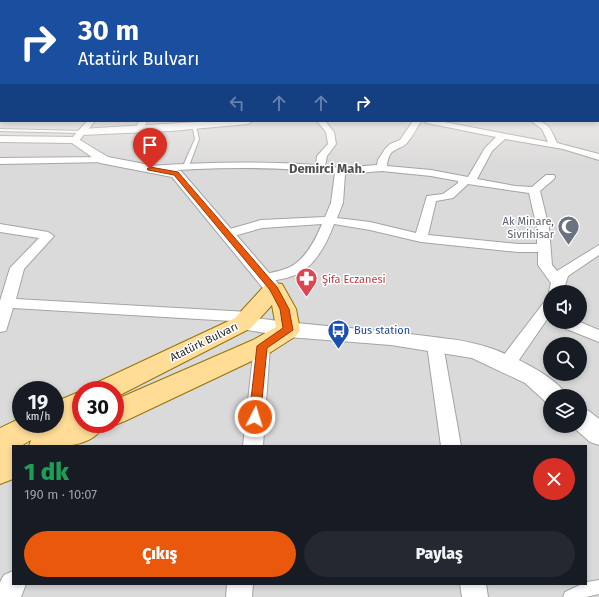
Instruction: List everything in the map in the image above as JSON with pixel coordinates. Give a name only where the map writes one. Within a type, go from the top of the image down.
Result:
[{"type":"main road","name":"Atatürk Bulvarı","points":[[124,381],[246,320],[270,283]]},
{"type":"main road","points":[[124,409],[262,346],[288,330],[285,309],[270,283]]},
{"type":"main road","points":[[45,445],[72,423]]},
{"type":"main road","points":[[0,442],[18,433]]},
{"type":"main road","points":[[0,470],[12,464]]},
{"type":"street","points":[[78,136],[90,122]]},
{"type":"street","points":[[0,138],[78,136],[141,125],[194,126],[233,122]]},
{"type":"street","points":[[320,168],[322,156],[332,144],[330,132],[323,122]]},
{"type":"street","points":[[382,168],[383,160],[388,151],[392,146],[403,142],[416,122]]},
{"type":"street","points":[[433,122],[564,146],[599,157]]},
{"type":"street","points":[[537,122],[546,128],[553,144]]},
{"type":"street","points":[[78,136],[104,160]]},
{"type":"street","points":[[421,238],[430,198],[443,199],[452,196],[479,168],[490,145],[504,136]]},
{"type":"street","points":[[0,161],[104,160],[176,174],[270,283],[291,272],[308,260],[321,241],[327,230],[328,220],[337,203],[340,171]]},
{"type":"street","points":[[150,169],[186,166],[320,168],[340,171],[363,171],[382,168],[431,173],[515,189],[534,190],[550,177]]},
{"type":"street","points":[[534,190],[543,228],[545,265],[556,285]]},
{"type":"street","points":[[227,234],[261,224],[328,220],[370,226],[421,238],[518,248],[544,248]]},
{"type":"street","points":[[0,228],[48,236],[17,268],[0,327]]},
{"type":"street","points":[[558,285],[561,274],[599,249]]},
{"type":"street","points":[[7,303],[246,320],[288,330],[391,338],[435,345],[476,352],[533,377],[547,389]]},
{"type":"street","points":[[506,365],[543,317]]},
{"type":"street","points":[[582,329],[599,336]]},
{"type":"street","points":[[435,345],[451,445]]},
{"type":"street","points":[[253,445],[262,346]]},
{"type":"street","points":[[587,424],[599,434]]},
{"type":"street","points":[[7,597],[13,585]]},
{"type":"street","points":[[238,597],[240,585]]},
{"type":"street","points":[[473,585],[475,597]]},
{"type":"lane","points":[[186,166],[197,139],[194,126]]},
{"type":"lane","points":[[0,130],[78,136]]},
{"type":"lane","points":[[570,597],[587,589],[599,586]]},
{"type":"shaded area","points":[[0,122],[599,122],[599,597],[0,597]]},
{"type":"place","name":"Ak Minare, Sivrihisar","points":[[569,246]]},
{"type":"place","name":"Şifa Eczanesi","points":[[307,298]]},
{"type":"place","name":"Bus station","points":[[338,350]]},
{"type":"district","name":"Demirci Mah.","points":[[327,168]]},
{"type":"route","points":[[150,169],[176,174],[274,289],[285,309],[288,330],[262,346],[255,417]]}]
